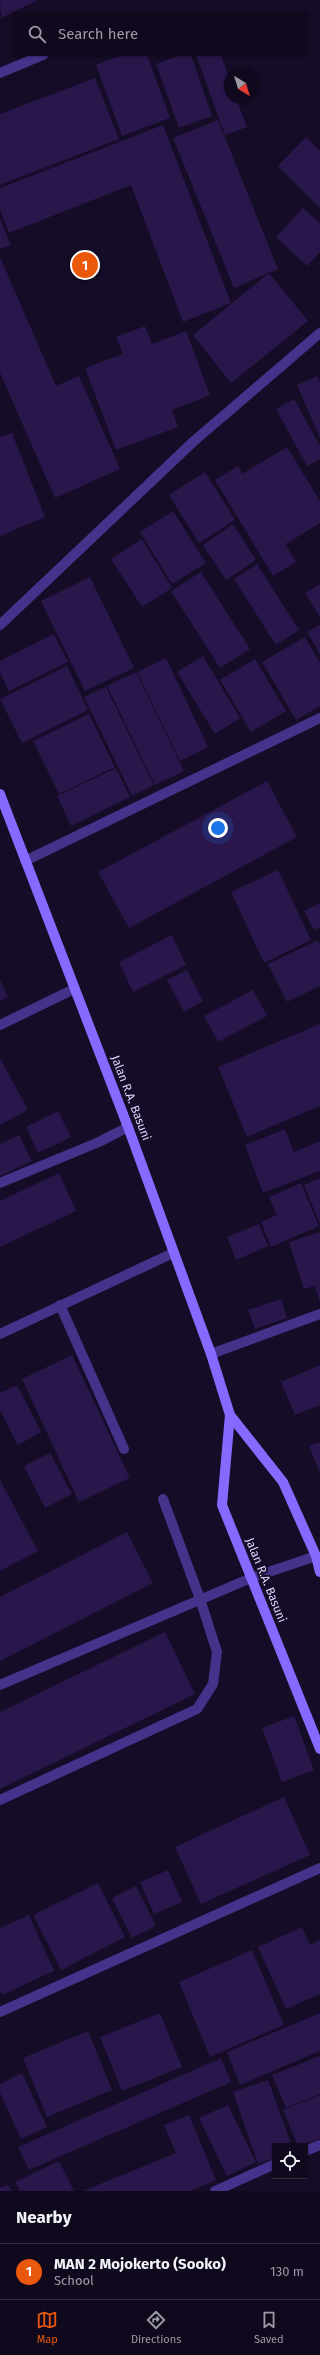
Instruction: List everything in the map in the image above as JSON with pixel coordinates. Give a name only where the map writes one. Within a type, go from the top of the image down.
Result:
[{"type":"main road","name":"Jalan R.A. Basuni","points":[[0,794],[128,1126],[211,1354],[230,1415],[283,1482],[316,1556],[320,1572]]},
{"type":"main road","name":"Jalan R.A. Basuni","points":[[230,1415],[222,1505],[320,1748]]},
{"type":"street","points":[[0,73],[41,56]]},
{"type":"street","points":[[0,625],[194,441],[320,333]]},
{"type":"street","points":[[25,861],[320,718]]},
{"type":"street","points":[[0,1025],[74,989]]},
{"type":"street","points":[[0,1183],[99,1142],[128,1126]]},
{"type":"street","points":[[0,1334],[173,1253]]},
{"type":"street","points":[[60,1305],[124,1449]]},
{"type":"street","points":[[211,1354],[320,1314]]},
{"type":"street","points":[[0,1800],[197,1709],[213,1684],[217,1652],[200,1599],[163,1499]]},
{"type":"street","points":[[0,1685],[251,1578],[316,1556]]},
{"type":"street","points":[[0,2012],[320,1868]]},
{"type":"street","points":[[308,2150],[320,2145]]},
{"type":"street","points":[[215,2191],[272,2165]]},
{"type":"building","points":[[0,0],[38,0],[12,12],[1,18]]},
{"type":"building","points":[[119,56],[147,56],[170,118],[122,136],[96,65]]},
{"type":"building","points":[[178,56],[191,56],[212,116],[179,128],[156,64]]},
{"type":"building","points":[[196,56],[221,56],[226,68],[224,68],[224,104],[238,104],[247,127],[225,135]]},
{"type":"building","points":[[95,78],[119,139],[0,185],[0,114]]},
{"type":"building","points":[[218,120],[278,269],[234,288],[173,138]]},
{"type":"building","points":[[163,125],[231,303],[183,322],[131,185],[9,233],[0,210],[0,188]]},
{"type":"building","points":[[306,137],[320,151],[320,208],[278,166]]},
{"type":"building","points":[[303,208],[320,223],[320,252],[307,266],[276,237]]},
{"type":"building","points":[[0,219],[11,245],[0,249]]},
{"type":"building","points":[[0,257],[56,386],[79,376],[120,469],[55,498],[0,373]]},
{"type":"building","points":[[269,273],[308,321],[231,383],[193,335]]},
{"type":"building","points":[[145,326],[152,344],[186,331],[210,395],[172,410],[178,427],[116,450],[85,368],[123,354],[116,337]]},
{"type":"building","points":[[317,376],[320,382],[320,438],[297,385]]},
{"type":"building","points":[[294,399],[320,446],[320,459],[307,466],[276,409]]},
{"type":"building","points":[[12,433],[45,517],[0,536],[0,437]]},
{"type":"building","points":[[287,447],[320,501],[320,523],[286,544],[280,535],[296,562],[273,576],[215,480],[238,466],[242,474]]},
{"type":"building","points":[[205,472],[235,520],[199,543],[169,495]]},
{"type":"building","points":[[173,511],[206,563],[172,584],[140,532]]},
{"type":"building","points":[[233,524],[256,560],[226,580],[203,545]]},
{"type":"building","points":[[142,539],[172,588],[142,607],[111,559]]},
{"type":"building","points":[[257,564],[299,630],[276,645],[234,579]]},
{"type":"building","points":[[201,572],[250,649],[220,668],[171,591]]},
{"type":"building","points":[[90,577],[134,668],[85,691],[41,601]]},
{"type":"building","points":[[320,584],[320,617],[305,593]]},
{"type":"building","points":[[320,625],[320,654],[307,632]]},
{"type":"building","points":[[54,634],[68,662],[9,691],[0,673],[0,661]]},
{"type":"building","points":[[305,637],[320,663],[320,706],[296,720],[262,662]]},
{"type":"building","points":[[203,656],[240,718],[215,734],[177,672]]},
{"type":"building","points":[[166,658],[208,747],[180,761],[137,672]]},
{"type":"building","points":[[255,659],[286,711],[251,732],[220,680]]},
{"type":"building","points":[[67,666],[88,710],[22,743],[0,699]]},
{"type":"building","points":[[136,672],[184,771],[155,785],[107,686]]},
{"type":"building","points":[[106,687],[154,785],[132,796],[84,697]]},
{"type":"building","points":[[89,714],[115,767],[59,794],[33,741]]},
{"type":"building","points":[[116,768],[130,797],[71,826],[57,796]]},
{"type":"building","points":[[267,781],[297,837],[129,928],[98,872]]},
{"type":"building","points":[[278,870],[311,940],[264,963],[231,892]]},
{"type":"building","points":[[320,903],[320,927],[314,930],[304,911]]},
{"type":"building","points":[[172,935],[186,965],[133,992],[119,962]]},
{"type":"building","points":[[318,940],[320,944],[320,986],[287,1002],[268,964]]},
{"type":"building","points":[[187,970],[203,1001],[184,1012],[167,980]]},
{"type":"building","points":[[0,980],[8,997],[0,1001]]},
{"type":"building","points":[[253,990],[267,1016],[218,1042],[204,1016]]},
{"type":"building","points":[[320,1024],[320,1106],[247,1137],[218,1067]]},
{"type":"building","points":[[0,1058],[28,1110],[0,1125]]},
{"type":"building","points":[[58,1111],[71,1137],[38,1153],[26,1127]]},
{"type":"building","points":[[285,1129],[294,1152],[320,1141],[320,1171],[263,1193],[245,1145]]},
{"type":"building","points":[[19,1135],[32,1161],[0,1176],[0,1144]]},
{"type":"building","points":[[59,1173],[76,1211],[0,1247],[0,1201]]},
{"type":"building","points":[[320,1178],[320,1224],[304,1185]]},
{"type":"building","points":[[301,1183],[319,1226],[271,1247],[261,1222],[277,1215],[269,1197]]},
{"type":"building","points":[[259,1224],[268,1246],[236,1260],[227,1237]]},
{"type":"building","points":[[320,1232],[320,1302],[315,1286],[304,1289],[289,1242]]},
{"type":"building","points":[[281,1299],[287,1318],[255,1329],[248,1310]]},
{"type":"building","points":[[72,1355],[130,1478],[79,1502],[22,1379]]},
{"type":"building","points":[[320,1365],[320,1405],[295,1415],[281,1382]]},
{"type":"building","points":[[17,1385],[41,1432],[18,1445],[0,1410],[0,1393]]},
{"type":"building","points":[[320,1442],[320,1473],[309,1446]]},
{"type":"building","points":[[50,1453],[72,1494],[45,1508],[24,1466]]},
{"type":"building","points":[[0,1480],[38,1551],[0,1571]]},
{"type":"building","points":[[127,1532],[153,1583],[0,1661],[0,1597]]},
{"type":"building","points":[[165,1632],[195,1694],[0,1789],[0,1712]]},
{"type":"building","points":[[294,1716],[314,1770],[282,1782],[262,1728]]},
{"type":"building","points":[[284,1797],[310,1855],[201,1904],[175,1847]]},
{"type":"building","points":[[168,1870],[182,1902],[154,1914],[140,1882]]},
{"type":"building","points":[[98,1883],[125,1937],[61,1970],[33,1915]]},
{"type":"building","points":[[136,1886],[156,1926],[132,1938],[112,1898]]},
{"type":"building","points":[[29,1915],[54,1971],[2,1995],[0,1990],[0,1928]]},
{"type":"building","points":[[302,1927],[310,1945],[320,1940],[320,1994],[286,2009],[258,1947]]},
{"type":"building","points":[[252,1950],[284,2025],[210,2057],[179,1982]]},
{"type":"building","points":[[160,2013],[182,2067],[122,2091],[100,2037]]},
{"type":"building","points":[[320,2013],[320,2051],[240,2085],[227,2052]]},
{"type":"building","points":[[88,2031],[112,2090],[47,2117],[23,2058]]},
{"type":"building","points":[[320,2056],[320,2094],[286,2108],[272,2075]]},
{"type":"building","points":[[221,2058],[231,2082],[29,2170],[18,2147]]},
{"type":"building","points":[[22,2073],[47,2127],[21,2139],[0,2093],[0,2084]]},
{"type":"building","points":[[268,2080],[291,2143],[272,2143],[272,2159],[258,2164],[233,2092]]},
{"type":"building","points":[[320,2095],[320,2139],[307,2143],[297,2143],[283,2110]]},
{"type":"building","points":[[228,2105],[256,2162],[227,2176],[199,2118]]},
{"type":"building","points":[[189,2115],[216,2180],[190,2191],[83,2191],[176,2153],[164,2125]]},
{"type":"building","points":[[59,2161],[74,2191],[20,2191],[15,2182]]},
{"type":"building","points":[[8,2185],[11,2191],[0,2191],[0,2188]]},
{"type":"place","name":"MAN 2 Mojokerto (Sooko)","points":[[85,265]]}]
